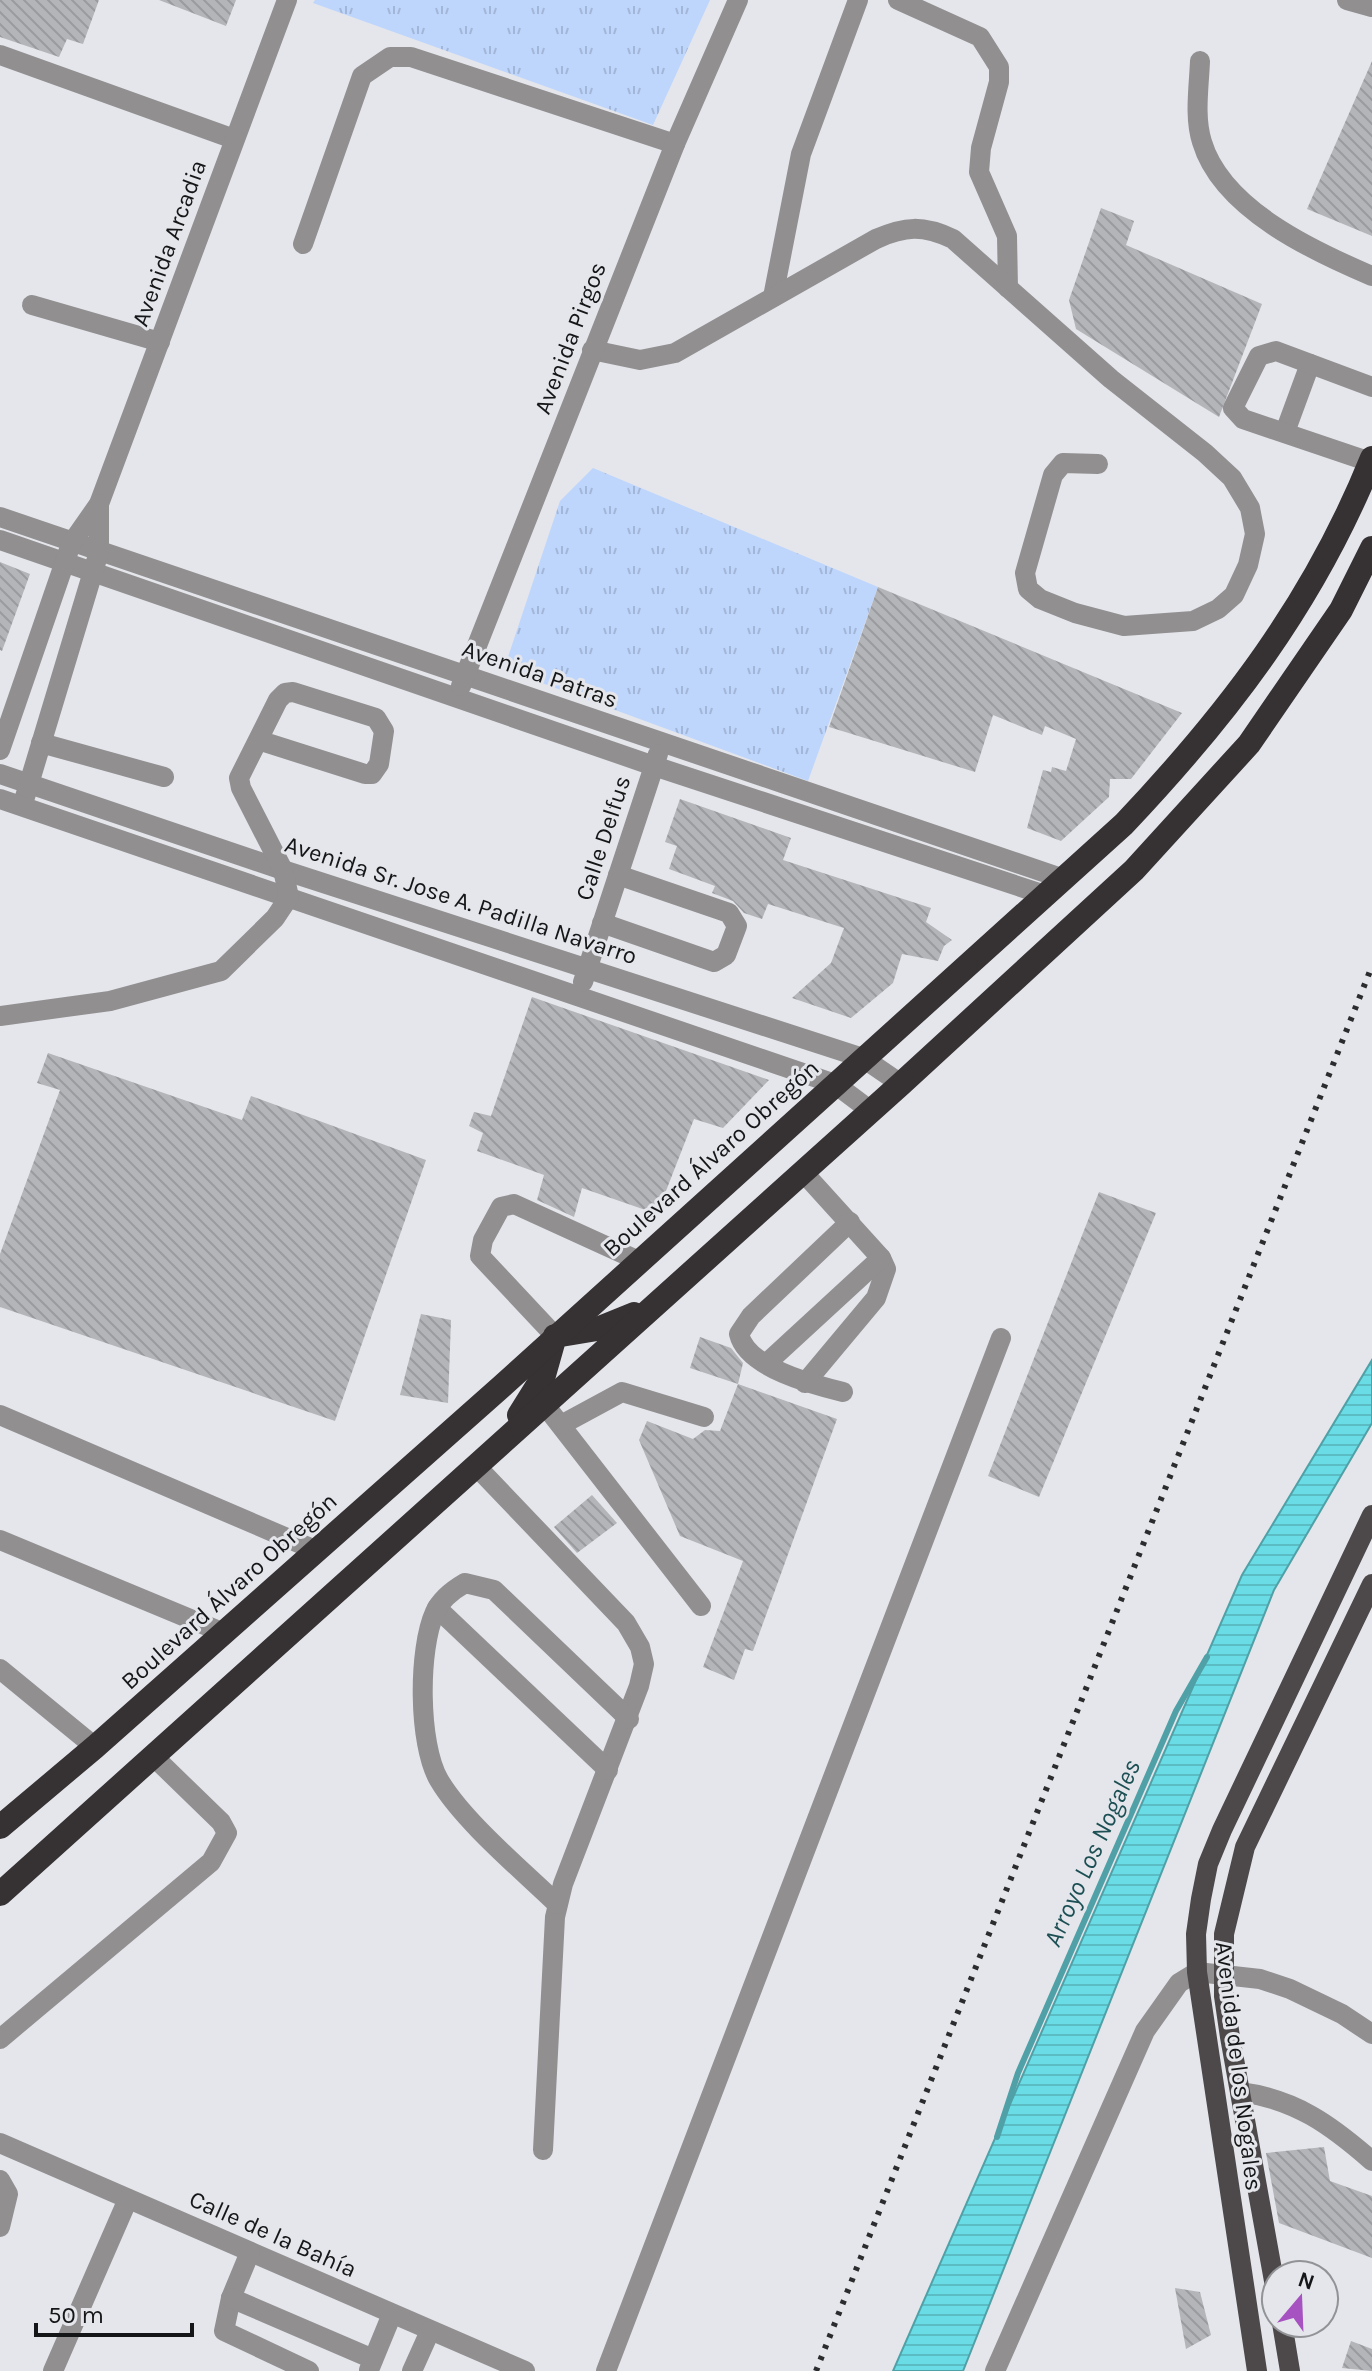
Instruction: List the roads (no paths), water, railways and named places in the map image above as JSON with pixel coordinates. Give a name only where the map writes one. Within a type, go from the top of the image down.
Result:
[{"type":"highway","name":"Boulevard Álvaro Obregón","points":[[0,1827],[224,1633],[1124,824],[1187,757],[1241,691],[1296,612],[1343,528],[1371,460]]},
{"type":"highway","points":[[0,1894],[901,1084],[1134,870],[1249,744],[1341,610],[1372,548]]},
{"type":"highway","points":[[485,1458],[533,1396],[544,1375],[555,1336],[622,1321],[661,1300]]},
{"type":"main road","name":"Avenida de los Nogales","points":[[1257,2371],[1203,2034],[1196,1934],[1208,1864],[1264,1738],[1372,1515]]},
{"type":"main road","name":"Avenida de los Nogales","points":[[1270,2259],[1240,2092],[1224,1974],[1228,1909],[1245,1847],[1372,1584]]},
{"type":"main road","points":[[1285,2339],[1290,2371]]},
{"type":"street","name":"Avenida Arcadia","points":[[0,750],[71,544],[99,504],[287,0]]},
{"type":"street","name":"Avenida Pirgos","points":[[457,698],[592,350],[675,144],[738,0]]},
{"type":"street","points":[[773,297],[801,154],[858,0]]},
{"type":"street","points":[[898,0],[980,37],[999,67],[997,91],[981,148],[979,172],[1007,236],[1008,288]]},
{"type":"street","points":[[1347,0],[1372,7]]},
{"type":"street","points":[[0,55],[234,139]]},
{"type":"street","points":[[303,244],[362,76],[390,57],[411,57],[675,144]]},
{"type":"street","points":[[1200,61],[1202,142],[1218,171],[1246,204],[1284,233],[1324,256],[1372,276]]},
{"type":"street","points":[[592,350],[640,360],[675,353],[902,227],[930,228],[953,239],[1232,478],[1250,508],[1255,534],[1248,565],[1234,595],[1218,609],[1193,621],[1124,626],[1075,613],[1040,599],[1028,589],[1025,573],[1053,475],[1063,463],[1098,464]]},
{"type":"street","points":[[32,305],[160,342]]},
{"type":"street","points":[[1371,460],[1235,414],[1235,399],[1259,356],[1266,351],[1372,387]]},
{"type":"street","points":[[1285,432],[1310,364]]},
{"type":"street","name":"Avenida Arcadia","points":[[21,806],[99,552],[99,504]]},
{"type":"street","name":"Avenida Patras","points":[[0,517],[71,544],[1064,879]]},
{"type":"street","name":"Avenida Patras","points":[[0,540],[654,766],[1045,895]]},
{"type":"street","points":[[0,1016],[110,1001],[221,971],[275,918],[289,897],[283,870],[241,788],[242,768],[278,700],[285,693],[293,692],[376,718],[384,731],[376,771],[365,774],[258,740]]},
{"type":"street","points":[[41,743],[164,777]]},
{"type":"street","name":"Calle Delfus","points":[[578,995],[662,743]]},
{"type":"street","name":"Avenida Sr. Jose A. Padilla Navarro","points":[[0,774],[283,870],[863,1058],[901,1084]]},
{"type":"street","name":"Avenida Sr. Jose A. Padilla Navarro","points":[[0,799],[835,1084],[871,1111]]},
{"type":"street","points":[[602,923],[714,962],[726,955],[737,926],[729,913],[618,875]]},
{"type":"street","points":[[803,1172],[881,1258],[885,1277],[876,1298],[805,1383]]},
{"type":"street","points":[[555,1336],[480,1256],[483,1240],[501,1207],[520,1207],[639,1261]]},
{"type":"street","points":[[843,1392],[805,1383],[767,1363],[741,1342],[743,1326],[850,1222]]},
{"type":"street","points":[[767,1363],[881,1258]]},
{"type":"street","points":[[606,2371],[1001,1338]]},
{"type":"street","points":[[561,1425],[622,1392],[704,1417]]},
{"type":"street","points":[[544,1404],[701,1606]]},
{"type":"street","points":[[0,1415],[315,1550]]},
{"type":"street","points":[[485,1458],[626,1623],[640,1647],[644,1664],[629,1719],[557,1904],[543,2150]]},
{"type":"street","points":[[0,1540],[224,1633]]},
{"type":"street","points":[[557,1904],[491,1840],[439,1780],[430,1756],[424,1684],[424,1645],[437,1608],[465,1583],[494,1590],[629,1719]]},
{"type":"street","points":[[437,1608],[608,1770]]},
{"type":"street","points":[[0,1669],[95,1747]]},
{"type":"street","points":[[0,2039],[211,1862],[223,1846],[227,1833],[221,1822],[153,1756]]},
{"type":"street","points":[[995,2371],[1145,2031],[1179,1983],[1197,1972],[1224,1974],[1290,1989],[1342,2014],[1372,2034]]},
{"type":"street","points":[[1240,2092],[1293,2104],[1320,2118],[1372,2161]]},
{"type":"street","name":"Calle de la Bahía","points":[[0,2143],[525,2371]]},
{"type":"street","points":[[0,2180],[8,2194],[0,2227]]},
{"type":"street","points":[[53,2371],[128,2199]]},
{"type":"street","points":[[250,2252],[231,2298],[224,2331],[309,2371]]},
{"type":"street","points":[[231,2298],[370,2365],[392,2314]]},
{"type":"street","points":[[412,2371],[430,2331]]},
{"type":"waterway","name":"Arroyo Los Nogales","points":[[997,2137],[1018,2073],[1176,1711],[1207,1657]]},
{"type":"railway","points":[[816,2371],[1372,966]]}]
